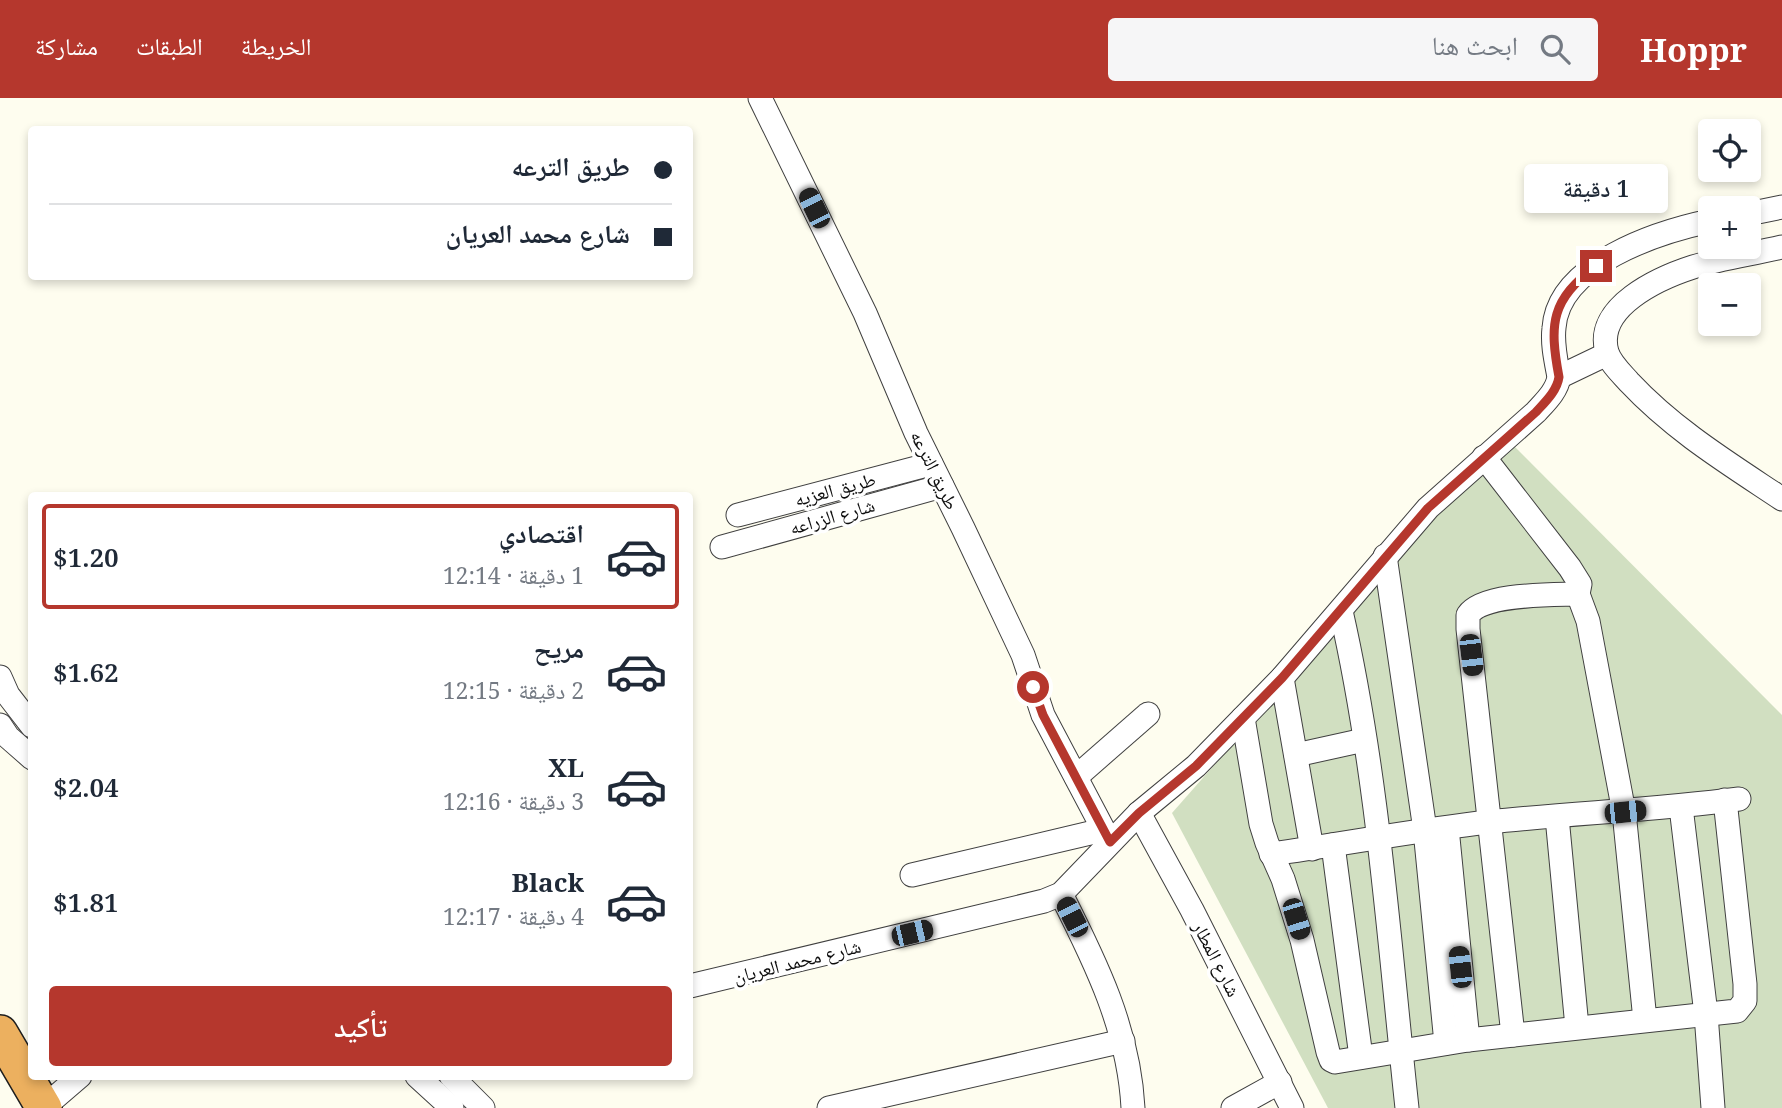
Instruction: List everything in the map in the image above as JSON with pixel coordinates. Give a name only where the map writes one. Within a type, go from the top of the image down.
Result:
[{"type":"highway","points":[[0,1033],[44,1108]]},
{"type":"highway","points":[[0,1079],[16,1108]]},
{"type":"street","name":"طريق الترعه","points":[[760,98],[865,313],[931,464],[1023,655],[1043,715],[1107,836]]},
{"type":"street","points":[[1761,211],[1782,207]]},
{"type":"street","points":[[1602,357],[1563,375],[1553,326],[1562,302],[1576,281],[1617,254],[1647,239],[1698,224]]},
{"type":"street","points":[[1602,357],[1607,326],[1615,311],[1650,286],[1691,267],[1782,247]]},
{"type":"street","points":[[1602,357],[1678,429],[1782,499]]},
{"type":"street","name":"شارع محمد العريان","points":[[693,985],[1044,901],[1061,894],[1107,836],[1196,766],[1282,678],[1428,508],[1536,412],[1563,375]]},
{"type":"street","points":[[1484,457],[1580,584],[1578,594],[1590,632],[1625,812],[1645,1020]]},
{"type":"street","name":"طريق العزيه","points":[[738,515],[931,464]]},
{"type":"street","name":"شارع الزراعه","points":[[722,547],[942,485]]},
{"type":"street","points":[[1385,556],[1436,829],[1468,1040]]},
{"type":"street","points":[[1513,1035],[1468,615],[1479,605],[1491,602],[1578,594]]},
{"type":"street","points":[[1341,611],[1379,836],[1407,1108]]},
{"type":"street","points":[[0,677],[8,695],[28,721]]},
{"type":"street","points":[[1282,678],[1296,755],[1322,847],[1361,1057]]},
{"type":"street","points":[[1076,776],[1148,714]]},
{"type":"street","points":[[1243,718],[1261,824],[1271,854],[1283,879],[1302,940],[1331,1059],[1340,1062],[1468,1040],[1737,1010],[1745,1001],[1732,799],[1681,807],[1490,822],[1379,836],[1271,854]]},
{"type":"street","points":[[0,725],[8,737],[28,754]]},
{"type":"street","points":[[1296,755],[1364,740]]},
{"type":"street","points":[[1681,807],[1706,1014],[1713,1108]]},
{"type":"street","name":"شارع المطار","points":[[1139,813],[1291,1107]]},
{"type":"street","points":[[1557,817],[1577,1027]]},
{"type":"street","points":[[1436,829],[1446,1043]]},
{"type":"street","points":[[912,875],[1107,836]]},
{"type":"street","points":[[1061,894],[1107,988],[1128,1061],[1133,1108]]},
{"type":"street","points":[[829,1108],[1123,1041]]},
{"type":"street","points":[[44,1108],[75,1080]]},
{"type":"street","points":[[420,1080],[452,1108]]},
{"type":"street","points":[[455,1080],[483,1108]]},
{"type":"street","points":[[1233,1108],[1280,1082]]},
{"type":"green space","points":[[1515,447],[1782,715],[1782,1108],[1328,1108],[1172,813],[1422,529],[1485,466]]},
{"type":"route","points":[[1033,687],[1043,715],[1110,842],[1139,813],[1196,766],[1282,678],[1428,508],[1548,399],[1558,384],[1559,377],[1553,326],[1558,312],[1576,281],[1596,266]]}]
